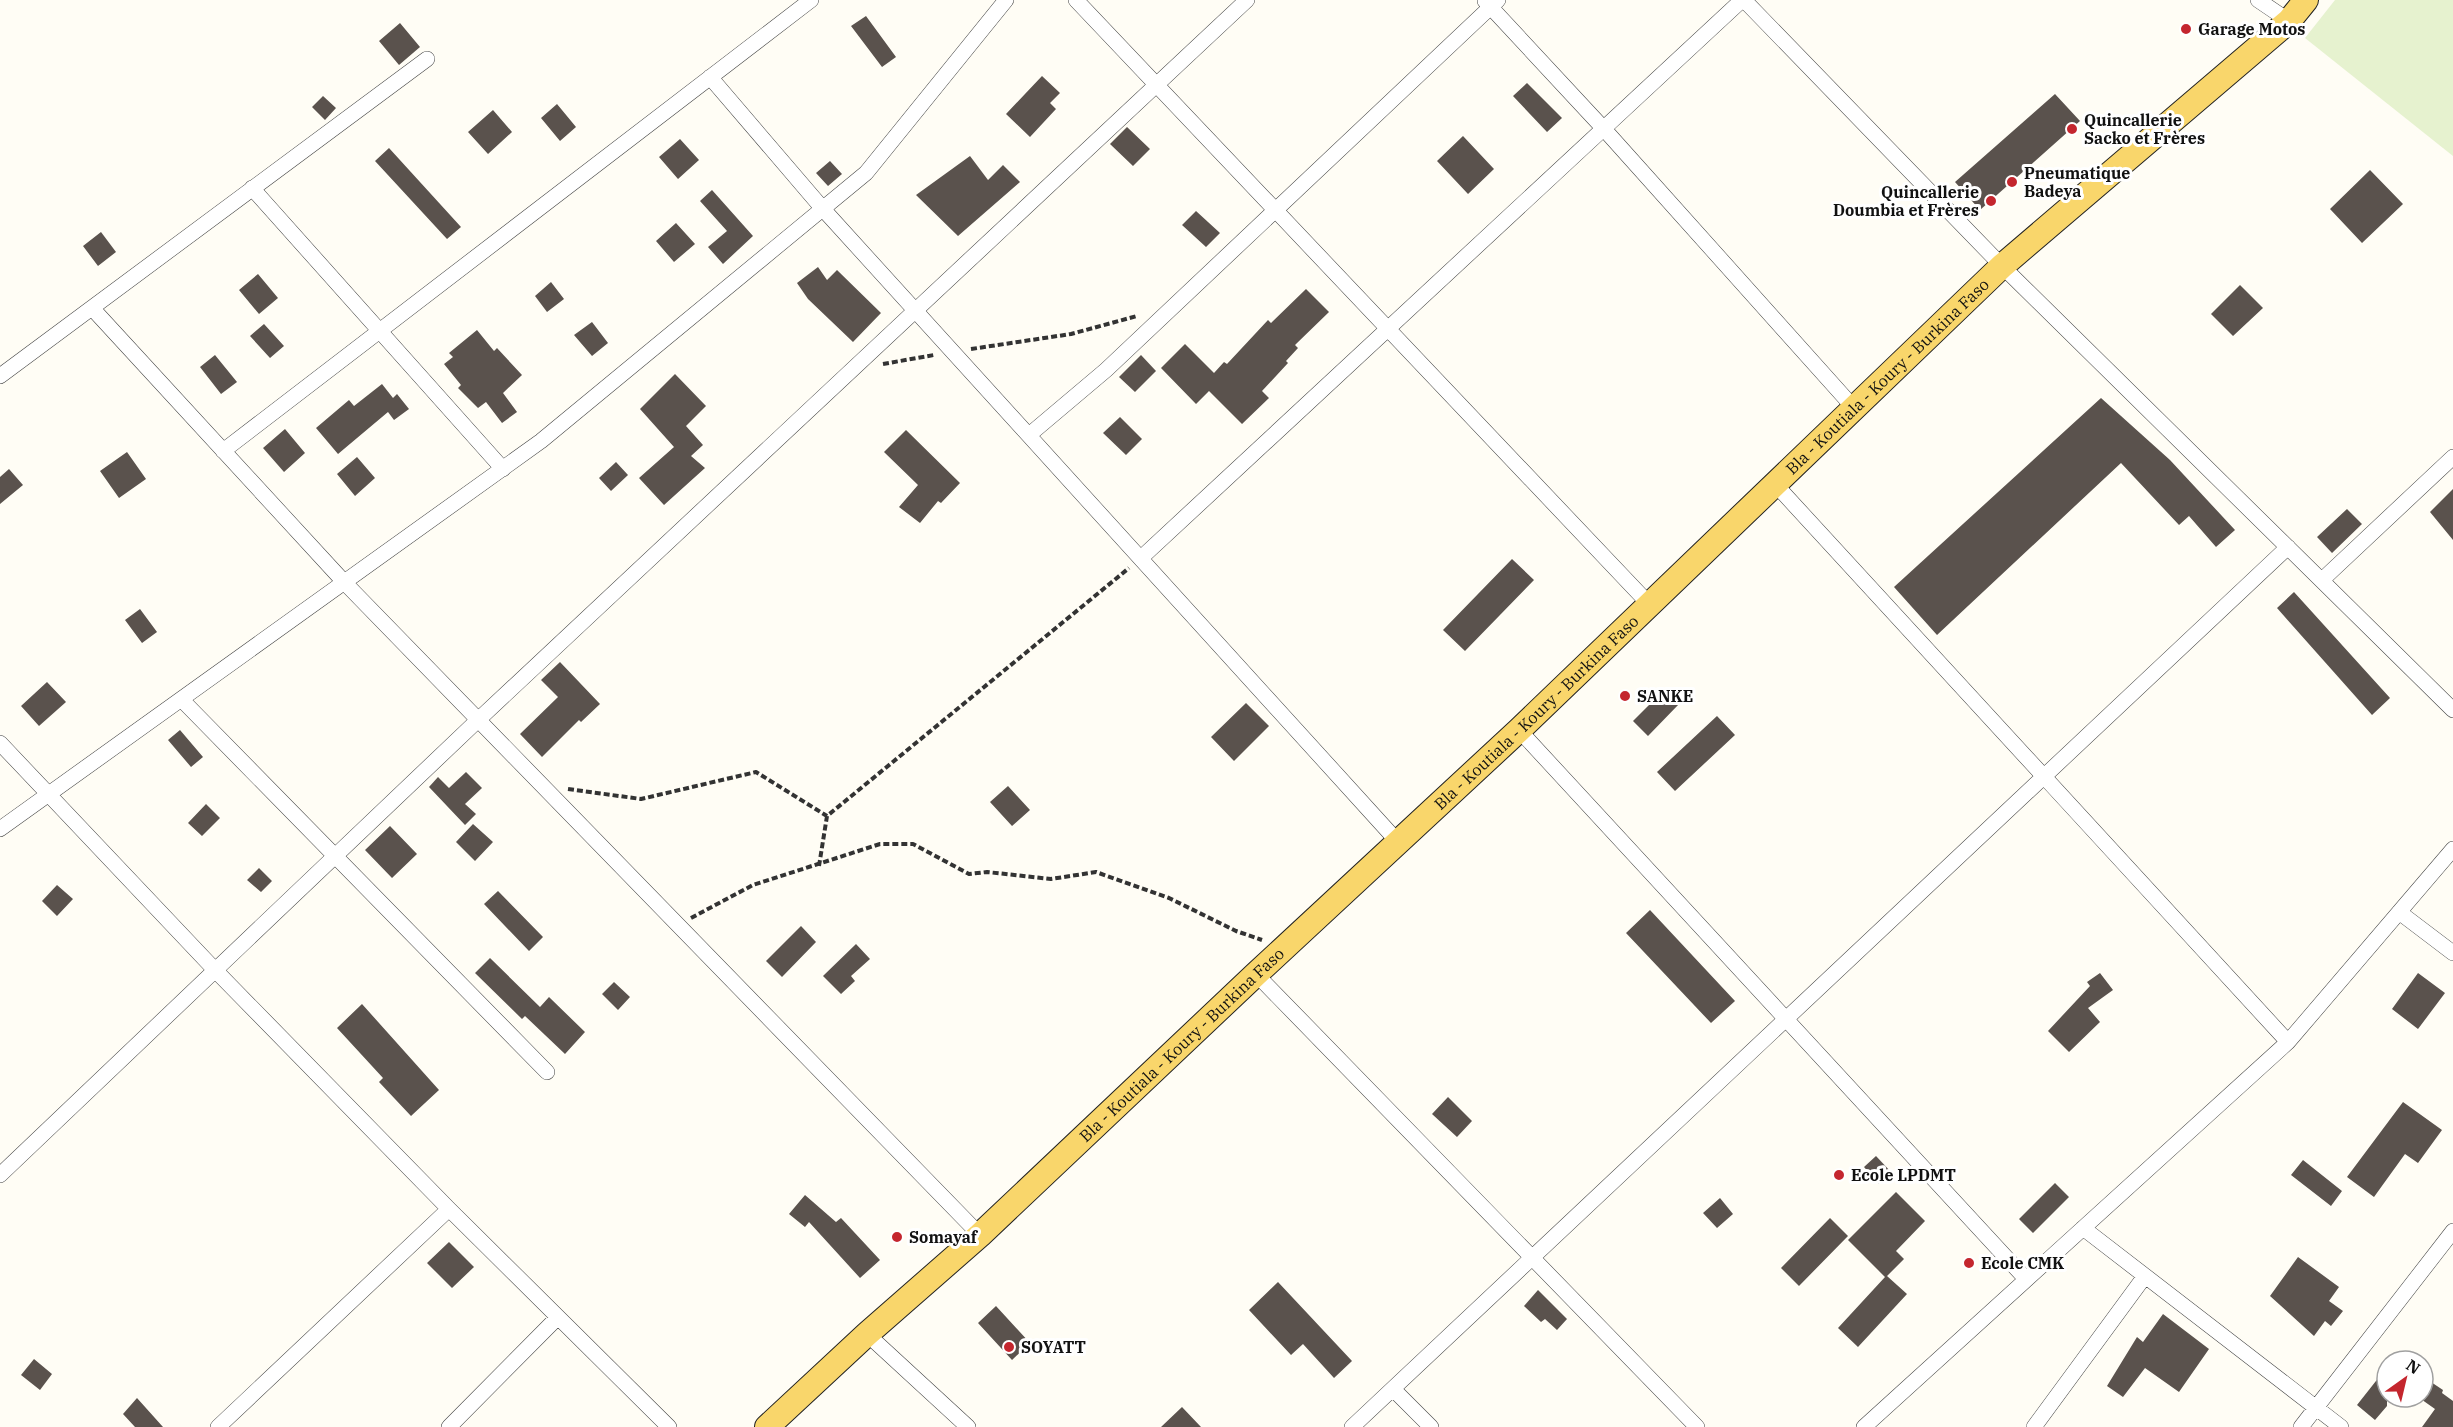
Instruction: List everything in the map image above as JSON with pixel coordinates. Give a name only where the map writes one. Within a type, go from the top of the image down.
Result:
[{"type":"main road","name":"Bla - Koutiala - Koury - Burkina Faso","points":[[766,1427],[980,1235],[1519,730],[2002,266],[2289,21],[2306,0]]},
{"type":"street","points":[[223,451],[811,0]]},
{"type":"street","points":[[0,829],[541,441],[823,209],[866,173],[1006,0]]},
{"type":"street","points":[[1076,0],[1650,605]]},
{"type":"street","points":[[0,1175],[478,720],[1247,0]]},
{"type":"street","points":[[1141,558],[1743,0],[2002,266],[2453,710]]},
{"type":"street","points":[[2258,0],[2289,21]]},
{"type":"street","points":[[1029,435],[1106,370],[1276,211],[1491,2],[1854,408]]},
{"type":"street","points":[[0,376],[427,59]]},
{"type":"street","points":[[710,77],[823,209],[1398,842]]},
{"type":"street","points":[[252,189],[503,469]]},
{"type":"street","points":[[92,308],[345,582],[980,1235]]},
{"type":"street","points":[[2322,580],[2453,457]]},
{"type":"street","points":[[1775,484],[2288,1042]]},
{"type":"street","points":[[1352,1427],[2288,547]]},
{"type":"street","points":[[182,700],[547,1072]]},
{"type":"street","points":[[1519,730],[2026,1279]]},
{"type":"street","points":[[0,743],[215,970],[448,1209],[669,1427]]},
{"type":"street","points":[[1864,1427],[2288,1042],[2453,849]]},
{"type":"street","points":[[2399,912],[2453,953]]},
{"type":"street","points":[[1256,974],[1697,1427]]},
{"type":"street","points":[[218,1427],[448,1209]]},
{"type":"street","points":[[2083,1228],[2341,1427]]},
{"type":"street","points":[[2301,1427],[2453,1232]]},
{"type":"street","points":[[2034,1427],[2145,1276]]},
{"type":"street","points":[[449,1427],[558,1317]]},
{"type":"street","points":[[867,1334],[968,1427]]},
{"type":"street","points":[[1393,1389],[1431,1427]]},
{"type":"path","points":[[852,370],[953,351],[1071,334],[1140,315]]},
{"type":"path","points":[[819,866],[827,816],[1141,558]]},
{"type":"path","points":[[539,783],[589,793],[641,798],[756,772],[827,816]]},
{"type":"path","points":[[678,925],[753,885],[819,866],[880,844],[913,844],[969,874],[987,872],[1051,879],[1096,872],[1169,898],[1236,931],[1284,948]]},
{"type":"green space","points":[[2335,0],[2453,0],[2453,156],[2305,38]]},
{"type":"building","points":[[866,16],[896,57],[882,67],[851,26]]},
{"type":"building","points":[[400,23],[420,47],[399,65],[379,41]]},
{"type":"building","points":[[1042,76],[1060,93],[1050,103],[1056,109],[1030,137],[1006,114]]},
{"type":"building","points":[[1527,83],[1562,118],[1547,132],[1513,96]]},
{"type":"building","points":[[2055,94],[2080,121],[1980,210],[1955,182]]},
{"type":"building","points":[[323,96],[336,108],[325,120],[312,107]]},
{"type":"building","points":[[557,104],[576,127],[560,141],[541,118]]},
{"type":"building","points":[[493,110],[512,132],[488,154],[468,132]]},
{"type":"building","points":[[1127,127],[1150,149],[1133,166],[1110,144]]},
{"type":"building","points":[[1463,136],[1494,169],[1468,194],[1437,161]]},
{"type":"building","points":[[680,139],[699,160],[678,179],[659,157]]},
{"type":"building","points":[[389,148],[461,227],[447,239],[375,161]]},
{"type":"building","points":[[970,156],[988,180],[1003,165],[1020,182],[958,236],[916,195]]},
{"type":"building","points":[[830,161],[842,174],[828,186],[816,173]]},
{"type":"building","points":[[2370,170],[2403,204],[2362,243],[2330,209]]},
{"type":"building","points":[[712,190],[753,236],[723,264],[708,247],[727,231],[700,201]]},
{"type":"building","points":[[1196,211],[1220,233],[1206,247],[1182,225]]},
{"type":"building","points":[[676,223],[695,244],[674,262],[656,241]]},
{"type":"building","points":[[101,232],[116,252],[98,266],[83,246]]},
{"type":"building","points":[[818,267],[827,280],[837,270],[881,313],[853,342],[808,299],[797,283]]},
{"type":"building","points":[[258,274],[278,298],[259,314],[239,290]]},
{"type":"building","points":[[551,282],[564,299],[547,312],[535,296]]},
{"type":"building","points":[[2240,285],[2263,308],[2233,336],[2211,314]]},
{"type":"building","points":[[1306,289],[1329,312],[1295,345],[1298,348],[1286,361],[1288,363],[1262,391],[1269,398],[1242,424],[1209,391],[1196,404],[1161,368],[1185,344],[1214,373],[1224,362],[1227,364],[1268,320],[1271,323]]},
{"type":"building","points":[[592,322],[608,343],[592,356],[574,335]]},
{"type":"building","points":[[264,324],[284,346],[270,358],[250,336]]},
{"type":"building","points":[[477,330],[494,351],[497,348],[522,375],[503,393],[517,412],[502,423],[486,402],[478,408],[458,388],[461,385],[444,364],[453,357],[449,353]]},
{"type":"building","points":[[215,355],[237,382],[221,394],[200,367]]},
{"type":"building","points":[[1141,355],[1156,371],[1135,392],[1119,377]]},
{"type":"building","points":[[675,374],[706,406],[686,426],[703,445],[691,456],[705,468],[664,505],[639,478],[674,447],[640,409]]},
{"type":"building","points":[[382,384],[393,398],[397,394],[409,409],[394,420],[388,412],[338,454],[316,428],[349,400],[354,406]]},
{"type":"building","points":[[2101,398],[2170,460],[2235,530],[2216,547],[2189,516],[2179,525],[2121,463],[1937,635],[1894,587]]},
{"type":"building","points":[[1120,417],[1142,439],[1126,455],[1103,433]]},
{"type":"building","points":[[285,429],[305,453],[284,472],[263,448]]},
{"type":"building","points":[[906,430],[960,483],[941,503],[938,501],[920,523],[899,507],[918,485],[884,452]]},
{"type":"building","points":[[127,452],[146,479],[119,498],[100,471]]},
{"type":"building","points":[[357,457],[375,478],[355,496],[337,474]]},
{"type":"building","points":[[616,462],[628,475],[611,491],[599,478]]},
{"type":"building","points":[[9,469],[23,485],[0,504],[0,477]]},
{"type":"building","points":[[2453,489],[2453,540],[2430,512]]},
{"type":"building","points":[[2347,509],[2362,524],[2332,553],[2317,537]]},
{"type":"building","points":[[1512,559],[1534,580],[1465,651],[1443,630]]},
{"type":"building","points":[[2294,592],[2390,698],[2372,715],[2277,608]]},
{"type":"building","points":[[140,609],[157,632],[142,643],[125,620]]},
{"type":"building","points":[[560,662],[600,704],[581,722],[579,720],[542,757],[520,734],[558,697],[541,680]]},
{"type":"building","points":[[47,682],[66,702],[39,726],[21,706]]},
{"type":"building","points":[[1666,688],[1680,703],[1648,736],[1633,721]]},
{"type":"building","points":[[1246,703],[1269,726],[1234,761],[1211,737]]},
{"type":"building","points":[[1717,716],[1735,735],[1675,791],[1657,772]]},
{"type":"building","points":[[180,730],[203,757],[191,767],[168,740]]},
{"type":"building","points":[[466,772],[482,788],[465,804],[476,814],[465,825],[429,787],[438,777],[449,788]]},
{"type":"building","points":[[1008,786],[1030,810],[1012,826],[990,802]]},
{"type":"building","points":[[206,804],[220,818],[202,836],[188,823]]},
{"type":"building","points":[[473,824],[493,842],[475,861],[456,842]]},
{"type":"building","points":[[390,826],[417,854],[392,878],[365,850]]},
{"type":"building","points":[[259,868],[272,881],[261,892],[247,880]]},
{"type":"building","points":[[57,885],[73,899],[57,916],[42,901]]},
{"type":"building","points":[[498,891],[543,937],[529,951],[484,904]]},
{"type":"building","points":[[1650,910],[1735,1001],[1711,1023],[1626,933]]},
{"type":"building","points":[[801,926],[816,942],[782,977],[766,961]]},
{"type":"building","points":[[856,944],[870,959],[851,976],[855,981],[841,994],[823,976]]},
{"type":"building","points":[[490,958],[540,1007],[549,997],[585,1032],[565,1054],[525,1016],[522,1019],[475,973]]},
{"type":"building","points":[[2100,973],[2113,990],[2088,1008],[2100,1022],[2069,1052],[2048,1031],[2090,986],[2087,982]]},
{"type":"building","points":[[2418,973],[2445,993],[2418,1029],[2392,1009]]},
{"type":"building","points":[[614,982],[630,997],[618,1010],[602,994]]},
{"type":"building","points":[[362,1004],[439,1090],[411,1116],[379,1082],[383,1078],[337,1028]]},
{"type":"building","points":[[1448,1097],[1472,1121],[1457,1137],[1432,1114]]},
{"type":"building","points":[[2403,1102],[2442,1130],[2418,1163],[2405,1154],[2374,1197],[2347,1177]]},
{"type":"building","points":[[1876,1156],[1891,1172],[1879,1184],[1864,1167]]},
{"type":"building","points":[[2303,1160],[2342,1191],[2331,1206],[2291,1175]]},
{"type":"building","points":[[2055,1183],[2069,1197],[2033,1233],[2019,1219]]},
{"type":"building","points":[[1896,1192],[1925,1221],[1896,1251],[1904,1259],[1887,1276],[1907,1294],[1858,1347],[1838,1328],[1885,1277],[1848,1240]]},
{"type":"building","points":[[805,1195],[836,1222],[841,1218],[880,1260],[860,1278],[809,1222],[805,1227],[789,1214]]},
{"type":"building","points":[[1720,1198],[1733,1214],[1717,1228],[1703,1213]]},
{"type":"building","points":[[1830,1218],[1848,1236],[1799,1286],[1781,1268]]},
{"type":"building","points":[[449,1242],[474,1267],[452,1288],[427,1263]]},
{"type":"building","points":[[2298,1257],[2339,1287],[2329,1301],[2343,1311],[2331,1326],[2325,1321],[2314,1336],[2270,1296]]},
{"type":"building","points":[[1278,1282],[1352,1361],[1334,1378],[1303,1344],[1291,1355],[1249,1310]]},
{"type":"building","points":[[1538,1290],[1567,1319],[1557,1330],[1545,1319],[1541,1322],[1524,1306]]},
{"type":"building","points":[[996,1306],[1030,1343],[1012,1360],[978,1323]]},
{"type":"building","points":[[2163,1314],[2209,1349],[2179,1392],[2145,1368],[2123,1397],[2107,1386],[2137,1337],[2143,1342]]},
{"type":"building","points":[[34,1359],[52,1374],[40,1390],[21,1375]]},
{"type":"building","points":[[2375,1382],[2375,1409],[2384,1409],[2375,1420],[2357,1405]]},
{"type":"building","points":[[2435,1385],[2453,1401],[2453,1427],[2422,1427],[2435,1409]]},
{"type":"building","points":[[137,1398],[163,1427],[135,1427],[123,1414]]},
{"type":"building","points":[[1182,1407],[1201,1427],[1161,1427]]},
{"type":"place","name":"Garage Motos","points":[[2186,29]]},
{"type":"place","name":"Quincallerie Sacko et Frères","points":[[2072,129]]},
{"type":"place","name":"Pneumatique Badeya","points":[[2012,182]]},
{"type":"place","name":"Quincallerie Doumbia et Frères","points":[[1991,201]]},
{"type":"place","name":"SANKE","points":[[1625,696]]},
{"type":"place","name":"Ecole LPDMT","points":[[1839,1175]]},
{"type":"place","name":"Somayaf","points":[[897,1237]]},
{"type":"place","name":"Ecole CMK","points":[[1969,1263]]},
{"type":"place","name":"SOYATT","points":[[1009,1347]]}]
